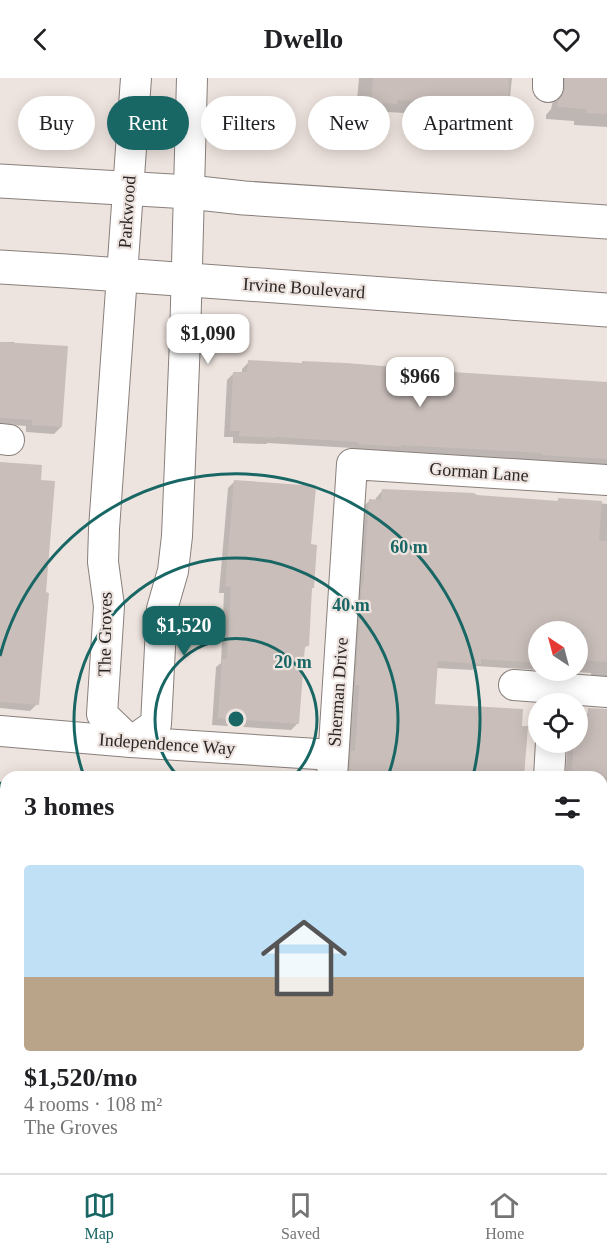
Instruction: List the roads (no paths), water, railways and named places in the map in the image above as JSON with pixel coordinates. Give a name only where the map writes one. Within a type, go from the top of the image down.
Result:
[{"type":"main road","points":[[0,181],[607,222]]},
{"type":"main road","name":"Irvine Boulevard","points":[[0,267],[607,310]]},
{"type":"street","name":"Parkwood","points":[[122,274],[136,78]]},
{"type":"street","points":[[131,742],[156,724],[162,609],[173,571],[177,536],[192,78]]},
{"type":"street","name":"The Groves","points":[[122,274],[104,529],[103,562],[109,606],[102,714],[131,742]]},
{"type":"street","name":"Gorman Lane","points":[[352,464],[607,480]]},
{"type":"street","name":"Sherman Drive","points":[[333,766],[352,464]]},
{"type":"street","points":[[514,685],[542,693]]},
{"type":"street","points":[[588,693],[607,692]]},
{"type":"street","name":"Independence Way","points":[[0,731],[131,742],[333,766]]},
{"type":"street","points":[[549,771],[550,753]]}]
